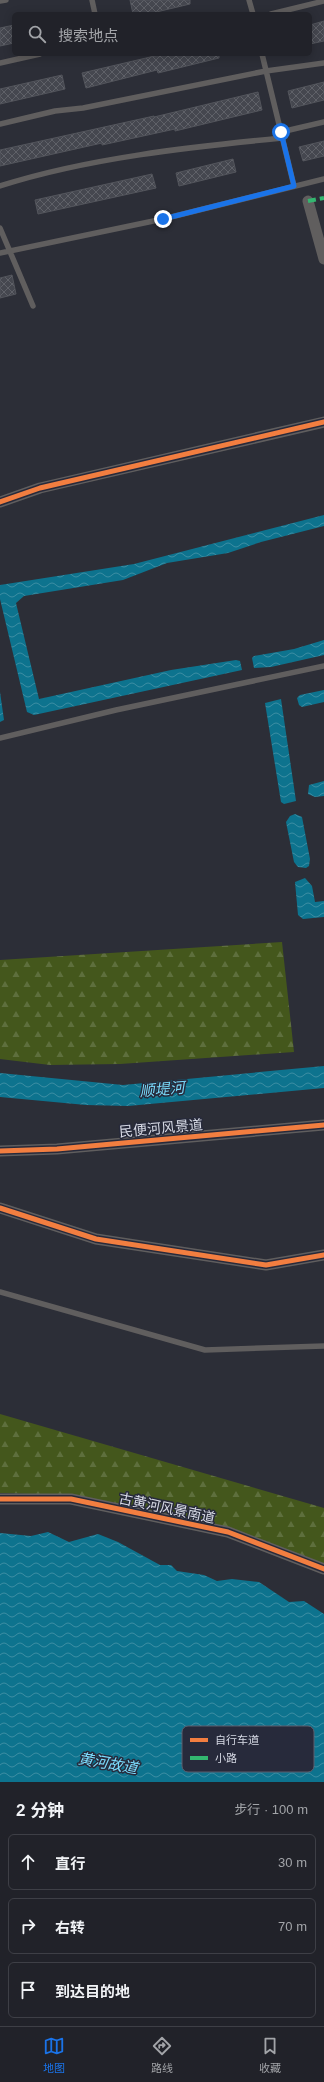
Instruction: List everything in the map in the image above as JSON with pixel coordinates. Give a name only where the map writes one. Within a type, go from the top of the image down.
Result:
[{"type":"street","points":[[308,201],[324,259]]},
{"type":"street","points":[[0,502],[40,488],[324,422]]},
{"type":"street","name":"民便河风景道","points":[[0,1151],[57,1149],[324,1125]]},
{"type":"street","points":[[0,1208],[96,1239],[266,1265],[324,1255]]},
{"type":"street","name":"古黄河风景南道","points":[[0,1499],[71,1499],[228,1532],[324,1569]]},
{"type":"lane","points":[[0,1],[6,0]]},
{"type":"lane","points":[[92,0],[95,12]]},
{"type":"lane","points":[[249,0],[252,12]]},
{"type":"lane","points":[[279,12],[324,1]]},
{"type":"lane","points":[[0,63],[31,56]]},
{"type":"lane","points":[[262,56],[294,186]]},
{"type":"lane","points":[[0,124],[56,111],[83,108],[266,71],[324,63]]},
{"type":"lane","points":[[0,186],[100,163],[207,145],[282,135],[324,122]]},
{"type":"lane","points":[[0,253],[163,219],[324,179]]},
{"type":"lane","points":[[0,228],[33,306]]},
{"type":"lane","points":[[0,738],[116,710],[324,666]]},
{"type":"lane","points":[[0,1292],[205,1350],[324,1346]]},
{"type":"green space","points":[[282,942],[294,1052],[120,1064],[50,1065],[0,1059],[0,960]]},
{"type":"green space","points":[[0,1414],[324,1508],[324,1564],[189,1518],[124,1504],[60,1495],[0,1493]]},
{"type":"water","points":[[324,515],[324,526],[261,542],[228,553],[167,563],[123,580],[24,596],[16,603],[39,699],[171,670],[236,660],[240,661],[242,670],[34,715],[27,712],[0,599],[0,585],[134,564]]},
{"type":"water","points":[[324,640],[324,655],[271,667],[254,668],[252,658],[254,656],[294,649]]},
{"type":"water","points":[[324,690],[324,702],[302,707],[299,705],[297,698],[300,695]]},
{"type":"water","points":[[0,692],[4,720],[0,722]]},
{"type":"water","points":[[281,699],[296,801],[284,804],[281,802],[265,703]]},
{"type":"water","points":[[324,781],[324,796],[315,797],[308,794],[309,785]]},
{"type":"water","points":[[295,814],[302,817],[310,859],[309,866],[306,868],[298,867],[294,862],[286,822],[290,816]]},
{"type":"water","points":[[305,878],[312,886],[315,902],[324,901],[324,917],[303,919],[298,915],[295,882]]},
{"type":"water","name":"顺堤河","points":[[324,1066],[324,1088],[128,1106],[86,1105],[0,1097],[0,1073],[123,1085]]},
{"type":"water","name":"黄河故道","points":[[48,1532],[69,1542],[98,1534],[118,1542],[160,1565],[171,1565],[177,1571],[204,1575],[217,1581],[232,1579],[259,1582],[289,1602],[304,1601],[324,1614],[324,1782],[0,1782],[0,1533],[31,1536]]},
{"type":"building","points":[[130,0],[190,0],[190,4],[156,12],[133,12]]},
{"type":"building","points":[[324,21],[324,41],[312,44],[312,24]]},
{"type":"building","points":[[12,25],[12,43],[0,46],[0,28]]},
{"type":"building","points":[[154,56],[219,56],[219,58],[158,73],[157,70],[86,88],[82,73]]},
{"type":"building","points":[[62,75],[65,89],[0,104],[0,89]]},
{"type":"building","points":[[324,82],[324,100],[292,108],[288,91]]},
{"type":"building","points":[[258,92],[262,110],[175,131],[175,129],[102,145],[102,143],[0,166],[0,150],[154,117]]},
{"type":"building","points":[[324,141],[324,156],[303,161],[299,147]]},
{"type":"building","points":[[233,159],[236,172],[179,186],[176,173]]},
{"type":"building","points":[[152,174],[156,188],[38,214],[35,200]]},
{"type":"building","points":[[12,275],[16,294],[0,298],[0,278]]},
{"type":"marked path","points":[[308,201],[324,198]]},
{"type":"cycle path","points":[[0,502],[40,488],[324,422]]},
{"type":"cycle path","points":[[0,1151],[57,1149],[324,1125]]},
{"type":"cycle path","points":[[0,1208],[96,1239],[266,1265],[324,1255]]},
{"type":"cycle path","points":[[0,1499],[71,1499],[228,1532],[324,1569]]},
{"type":"route","points":[[163,219],[294,186],[281,132]]}]
